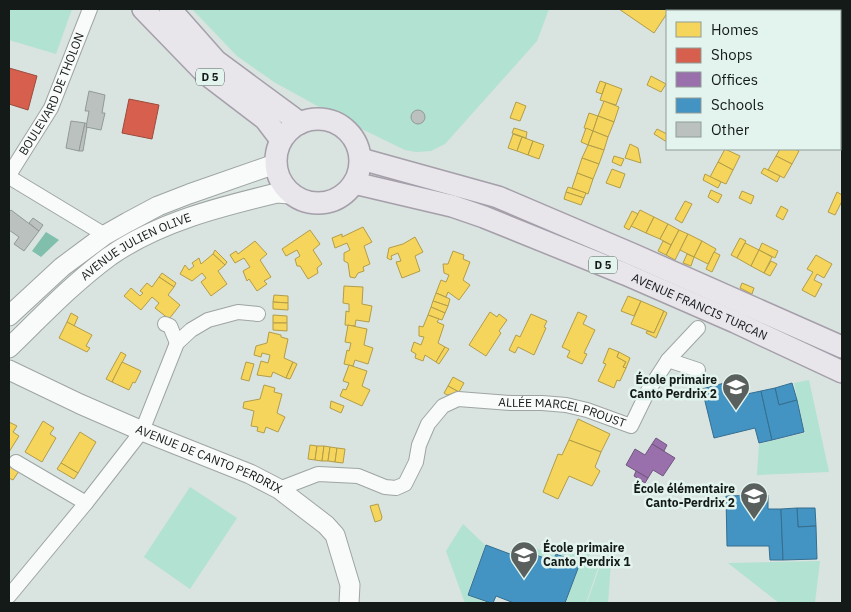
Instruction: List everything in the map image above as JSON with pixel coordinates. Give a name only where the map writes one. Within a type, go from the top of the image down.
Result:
[{"type":"main road","name":"D 5","points":[[143,9],[206,74],[265,119],[281,140]]},
{"type":"main road","name":"D 5","points":[[170,9],[216,61],[300,122]]},
{"type":"main road","points":[[320,118],[340,124],[354,139],[360,159],[359,172],[354,183],[336,200],[312,204],[290,194],[280,180],[275,164],[276,152],[281,140],[289,130],[300,122],[320,118]]},
{"type":"main road","name":"AVENUE FRANCIS TURCAN","points":[[360,159],[498,197],[842,347]]},
{"type":"main road","name":"AVENUE JULIEN OLIVE","points":[[9,316],[62,267],[105,235],[158,206],[275,164]]},
{"type":"main road","name":"AVENUE FRANCIS TURCAN","points":[[354,183],[452,206],[484,217],[625,274],[735,322],[842,372]]},
{"type":"main road","name":"AVENUE JULIEN OLIVE","points":[[9,348],[79,280],[112,255],[145,236],[208,211],[277,193],[290,194]]},
{"type":"main road","name":"AVENUE JULIEN OLIVE","points":[[9,335],[44,294],[62,267]]},
{"type":"main road","name":"AVENUE DE CANTO PERDRIX","points":[[9,370],[80,404],[250,474],[279,489],[326,525],[335,535],[350,585],[349,603]]},
{"type":"street","name":"BOULEVARD DE THOLON","points":[[90,9],[51,108],[9,176],[105,235]]},
{"type":"street","points":[[9,596],[86,503],[142,431],[177,344],[191,330],[208,320],[238,312],[258,314]]},
{"type":"street","points":[[165,324],[170,326],[177,344]]},
{"type":"street","name":"ALLÉE MARCEL PROUST","points":[[279,489],[318,474],[358,476],[385,487],[396,488],[405,484],[416,462],[419,445],[428,424],[443,406],[458,399],[566,405],[587,410],[631,426],[648,392],[668,360],[698,328]]},
{"type":"street","points":[[668,360],[698,370]]},
{"type":"street","points":[[16,462],[86,503]]},
{"type":"shaded area","points":[[9,9],[72,9],[56,54],[9,40]]},
{"type":"shaded area","points":[[192,9],[549,9],[537,41],[445,144],[431,151],[416,152],[405,150],[341,119],[274,82],[237,56]]},
{"type":"shaded area","points":[[46,232],[59,240],[41,257],[32,251]]},
{"type":"shaded area","points":[[809,380],[829,472],[757,475],[759,444],[805,433],[794,383]]},
{"type":"shaded area","points":[[190,487],[237,518],[190,589],[144,557]]},
{"type":"shaded area","points":[[463,524],[485,545],[467,595],[488,603],[465,603],[446,551]]},
{"type":"shaded area","points":[[521,542],[543,551],[592,548],[589,557],[601,559],[586,603],[566,603],[580,563],[556,554],[553,561],[518,548]]},
{"type":"shaded area","points":[[602,560],[611,562],[608,603],[587,603]]},
{"type":"shaded area","points":[[820,561],[815,603],[779,603],[728,563]]},
{"type":"building: Homes","points":[[619,9],[670,9],[666,10],[666,15],[654,33]]},
{"type":"building: Homes","points":[[651,76],[666,84],[661,92],[647,85]]},
{"type":"building: Homes","points":[[600,81],[606,83],[602,94],[596,92]]},
{"type":"building: Homes","points":[[606,83],[622,89],[616,105],[600,100]]},
{"type":"building: Homes","points":[[604,101],[619,107],[614,122],[598,116]]},
{"type":"building: Homes","points":[[516,102],[526,106],[520,121],[510,118]]},
{"type":"building: Homes","points":[[589,113],[598,116],[593,131],[584,128]]},
{"type":"building: Homes","points":[[598,116],[614,122],[608,137],[593,131]]},
{"type":"building: Homes","points":[[514,128],[527,132],[526,138],[512,133]]},
{"type":"building: Homes","points":[[586,128],[593,131],[588,145],[581,142]]},
{"type":"building: Homes","points":[[657,129],[666,134],[666,141],[654,134]]},
{"type":"building: Homes","points":[[593,131],[608,137],[604,150],[588,145]]},
{"type":"building: Homes","points":[[513,134],[522,137],[517,151],[508,148]]},
{"type":"building: Homes","points":[[522,137],[533,141],[528,155],[517,151]]},
{"type":"building: Homes","points":[[533,141],[544,145],[539,159],[528,155]]},
{"type":"building: Homes","points":[[630,144],[638,148],[641,163],[625,158]]},
{"type":"building: Homes","points":[[588,145],[604,150],[599,164],[582,158]]},
{"type":"building: Homes","points":[[724,150],[740,156],[733,170],[718,162]]},
{"type":"building: Homes","points":[[779,150],[799,151],[792,164],[776,156]]},
{"type":"building: Homes","points":[[614,156],[624,159],[621,166],[612,162]]},
{"type":"building: Homes","points":[[776,156],[792,164],[784,178],[768,170]]},
{"type":"building: Homes","points":[[582,158],[599,164],[593,179],[577,173]]},
{"type":"building: Homes","points":[[718,162],[733,170],[726,184],[710,177]]},
{"type":"building: Homes","points":[[764,168],[780,176],[777,182],[761,173]]},
{"type":"building: Homes","points":[[612,169],[625,174],[620,188],[606,183]]},
{"type":"building: Homes","points":[[577,173],[593,179],[588,194],[572,188]]},
{"type":"building: Homes","points":[[705,174],[721,182],[718,188],[703,180]]},
{"type":"building: Homes","points":[[568,187],[586,193],[584,198],[566,192]]},
{"type":"building: Homes","points":[[711,190],[722,195],[718,203],[708,197]]},
{"type":"building: Homes","points":[[742,191],[754,196],[751,204],[739,198]]},
{"type":"building: Homes","points":[[566,192],[584,198],[581,205],[564,199]]},
{"type":"building: Homes","points":[[837,192],[842,195],[842,201],[835,215],[828,212]]},
{"type":"building: Homes","points":[[685,201],[692,204],[682,223],[675,219]]},
{"type":"building: Homes","points":[[781,206],[788,210],[783,220],[776,216]]},
{"type":"building: Homes","points":[[640,210],[654,217],[646,233],[631,226]]},
{"type":"building: Homes","points":[[632,211],[638,214],[629,230],[624,227]]},
{"type":"building: Homes","points":[[654,217],[668,224],[660,239],[646,233]]},
{"type":"building: Homes","points":[[668,224],[679,230],[671,245],[660,239]]},
{"type":"building: Homes","points":[[363,227],[372,242],[364,246],[370,264],[363,267],[364,271],[358,273],[355,278],[350,277],[348,263],[344,261],[344,253],[350,250],[347,243],[335,248],[332,238],[342,234],[342,237]]},
{"type":"building: Homes","points":[[310,230],[320,244],[313,250],[322,264],[317,268],[318,273],[308,279],[300,266],[297,266],[295,259],[300,256],[297,250],[286,256],[282,249]]},
{"type":"building: Homes","points":[[679,230],[688,234],[675,260],[666,255]]},
{"type":"building: Homes","points":[[688,234],[702,241],[694,257],[680,250]]},
{"type":"building: Homes","points":[[415,237],[423,252],[415,256],[420,271],[402,278],[396,262],[401,261],[398,253],[391,256],[391,260],[387,258],[389,248],[403,244]]},
{"type":"building: Homes","points":[[740,238],[746,241],[737,258],[731,255]]},
{"type":"building: Homes","points":[[255,241],[267,254],[260,260],[271,277],[264,281],[267,284],[257,291],[249,279],[247,281],[243,271],[250,267],[244,258],[235,263],[230,255],[236,251],[238,254]]},
{"type":"building: Homes","points":[[663,241],[671,245],[666,255],[658,251]]},
{"type":"building: Homes","points":[[702,241],[716,249],[708,264],[694,257]]},
{"type":"building: Homes","points":[[745,243],[759,250],[751,266],[737,258]]},
{"type":"building: Homes","points":[[762,243],[778,251],[775,258],[759,250]]},
{"type":"building: Homes","points":[[215,250],[227,262],[225,265],[213,254]]},
{"type":"building: Homes","points":[[759,250],[772,257],[764,273],[751,266]]},
{"type":"building: Homes","points":[[453,251],[464,255],[463,259],[470,262],[463,280],[470,285],[459,300],[448,292],[446,297],[436,293],[441,280],[446,282],[449,275],[444,273],[443,264],[448,264]]},
{"type":"building: Homes","points":[[714,252],[720,255],[712,272],[706,269]]},
{"type":"building: Homes","points":[[213,254],[225,265],[218,271],[227,284],[211,296],[201,282],[206,278],[202,273],[192,281],[180,274],[185,265],[189,270],[194,266],[192,263],[199,258],[201,264]]},
{"type":"building: Homes","points":[[687,254],[694,257],[691,266],[683,263]]},
{"type":"building: Homes","points":[[816,255],[832,264],[824,278],[817,274],[814,280],[822,284],[815,297],[802,290],[813,272],[807,269]]},
{"type":"building: Homes","points":[[771,261],[777,264],[770,276],[764,273]]},
{"type":"building: Homes","points":[[162,273],[176,283],[174,287],[159,277]]},
{"type":"building: Homes","points":[[159,277],[174,287],[168,295],[180,305],[169,319],[155,308],[159,303],[152,297],[141,310],[124,296],[131,288],[140,296],[143,293],[140,291],[147,283],[152,287]]},
{"type":"building: Homes","points":[[742,283],[754,288],[752,294],[740,288]]},
{"type":"building: Homes","points":[[344,286],[363,287],[362,304],[372,306],[369,322],[356,320],[355,326],[345,325],[346,311],[349,312],[349,304],[343,303]]},
{"type":"building: Homes","points":[[436,293],[450,299],[448,306],[433,301]]},
{"type":"building: Homes","points":[[274,295],[288,296],[288,303],[273,302]]},
{"type":"building: Homes","points":[[628,296],[641,301],[634,316],[621,311]]},
{"type":"building: Homes","points":[[433,301],[448,306],[445,313],[431,307]]},
{"type":"building: Homes","points":[[641,301],[664,311],[654,333],[631,324]]},
{"type":"building: Homes","points":[[273,302],[288,303],[288,310],[273,309]]},
{"type":"building: Homes","points":[[431,307],[445,313],[442,320],[428,315]]},
{"type":"building: Homes","points":[[664,311],[667,313],[656,338],[646,333],[647,331],[654,333]]},
{"type":"building: Homes","points":[[490,312],[497,317],[499,314],[507,320],[486,356],[469,345]]},
{"type":"building: Homes","points":[[578,312],[587,316],[583,324],[595,330],[584,353],[587,354],[582,364],[567,357],[570,351],[562,347]]},
{"type":"building: Homes","points":[[71,313],[78,317],[74,326],[67,322]]},
{"type":"building: Homes","points":[[531,314],[547,321],[544,327],[546,328],[534,355],[518,347],[515,353],[509,350],[516,335],[520,337]]},
{"type":"building: Homes","points":[[273,315],[287,316],[287,323],[273,323]]},
{"type":"building: Homes","points":[[428,315],[439,319],[437,322],[444,325],[438,343],[445,347],[436,362],[425,355],[423,361],[415,358],[416,354],[411,351],[414,342],[421,345],[424,337],[419,336],[419,326],[423,327]]},
{"type":"building: Homes","points":[[67,322],[92,335],[86,346],[90,348],[87,352],[59,338]]},
{"type":"building: Homes","points":[[273,323],[287,323],[287,331],[273,330]]},
{"type":"building: Homes","points":[[348,325],[367,329],[364,345],[373,348],[368,364],[355,360],[353,366],[344,364],[347,350],[349,351],[351,343],[345,342]]},
{"type":"building: Homes","points":[[269,332],[288,339],[284,358],[293,362],[286,378],[273,372],[271,377],[257,375],[261,361],[268,363],[270,355],[262,353],[261,357],[254,355],[256,346],[267,343]]},
{"type":"building: Homes","points":[[445,347],[449,349],[439,364],[436,362]]},
{"type":"building: Homes","points":[[609,348],[619,352],[617,357],[626,362],[623,367],[626,368],[620,381],[617,380],[614,388],[598,381],[606,364],[603,363]]},
{"type":"building: Homes","points":[[121,352],[126,355],[112,382],[106,379]]},
{"type":"building: Homes","points":[[619,352],[630,358],[626,368],[623,367],[626,362],[617,357]]},
{"type":"building: Homes","points":[[122,362],[141,371],[129,390],[112,382]]},
{"type":"building: Homes","points":[[246,362],[254,364],[249,381],[241,379]]},
{"type":"building: Homes","points":[[293,362],[297,364],[290,379],[286,378]]},
{"type":"building: Homes","points":[[349,365],[367,371],[362,386],[370,390],[362,406],[340,396],[343,389],[346,390],[349,383],[343,381]]},
{"type":"building: Homes","points":[[453,377],[464,383],[459,392],[448,386]]},
{"type":"building: Homes","points":[[264,385],[275,388],[274,392],[282,394],[277,413],[285,417],[278,432],[266,427],[264,433],[257,431],[258,427],[251,426],[254,411],[243,408],[244,402],[260,399]]},
{"type":"building: Homes","points":[[448,386],[459,392],[447,395],[444,393]]},
{"type":"building: Homes","points":[[331,401],[344,406],[341,413],[330,408]]},
{"type":"building: Homes","points":[[578,419],[610,434],[601,452],[569,440]]},
{"type":"building: Homes","points":[[43,421],[54,428],[50,434],[56,438],[42,462],[25,452]]},
{"type":"building: Homes","points":[[9,422],[17,426],[13,432],[19,436],[9,452]]},
{"type":"building: Homes","points":[[80,432],[96,442],[78,473],[61,463]]},
{"type":"building: Homes","points":[[569,440],[601,452],[595,467],[600,471],[592,486],[569,476],[558,499],[543,492],[558,454],[562,455]]},
{"type":"building: Homes","points":[[310,445],[317,446],[315,460],[308,459]]},
{"type":"building: Homes","points":[[317,446],[324,446],[322,461],[315,460]]},
{"type":"building: Homes","points":[[324,446],[330,447],[328,461],[322,461]]},
{"type":"building: Homes","points":[[330,447],[337,448],[335,462],[328,461]]},
{"type":"building: Homes","points":[[337,448],[345,449],[343,463],[335,462]]},
{"type":"building: Homes","points":[[61,463],[78,473],[74,479],[57,469]]},
{"type":"building: Homes","points":[[9,465],[19,471],[13,480],[9,478]]},
{"type":"building: Homes","points":[[378,504],[382,517],[381,520],[375,522],[370,506]]},
{"type":"building: Shops","points":[[9,68],[37,76],[28,110],[9,104]]},
{"type":"building: Shops","points":[[129,99],[159,105],[152,139],[122,133]]},
{"type":"building: Offices","points":[[656,438],[667,445],[664,451],[652,444]]},
{"type":"building: Offices","points":[[652,444],[675,458],[663,476],[653,470],[648,478],[626,465],[635,449],[645,455]]},
{"type":"building: Offices","points":[[636,471],[648,478],[645,483],[634,476]]},
{"type":"building: Schools","name":"École primaire Canto Perdrix 2","points":[[743,378],[747,394],[761,391],[772,440],[759,443],[755,428],[714,438],[702,389]]},
{"type":"building: Schools","points":[[792,383],[797,400],[779,405],[775,388]]},
{"type":"building: Schools","points":[[775,388],[779,405],[797,400],[804,432],[772,440],[761,391]]},
{"type":"building: Schools","name":"École élémentaire Canto-Perdrix 2","points":[[768,495],[768,509],[781,509],[783,560],[770,560],[769,546],[727,546],[726,496]]},
{"type":"building: Schools","points":[[797,508],[815,508],[816,526],[798,527]]},
{"type":"building: Schools","points":[[797,508],[798,527],[816,526],[817,559],[783,560],[781,509]]},
{"type":"building: Schools","name":"École primaire Canto Perdrix 1","points":[[486,545],[510,554],[513,547],[553,561],[556,554],[580,563],[565,603],[514,603],[496,596],[493,603],[491,603],[468,595]]},
{"type":"building: Other","points":[[89,91],[105,95],[102,113],[105,113],[101,130],[86,127],[89,111],[85,111]]},
{"type":"building: Other","points":[[418,110],[423,112],[425,117],[423,122],[418,124],[413,122],[411,117],[413,112]]},
{"type":"building: Other","points":[[71,121],[85,123],[79,151],[66,148]]},
{"type":"building: Other","points":[[85,123],[87,127],[83,151],[79,151]]},
{"type":"building: Other","points":[[11,210],[39,231],[24,251],[14,244],[19,237],[9,230],[9,212]]},
{"type":"building: Other","points":[[33,218],[43,225],[39,231],[29,223]]},
{"type":"place","name":"École primaire Canto Perdrix 2","points":[[736,411]]},
{"type":"place","name":"École élémentaire Canto-Perdrix 2","points":[[754,520]]},
{"type":"place","name":"École primaire Canto Perdrix 1","points":[[524,579]]}]
